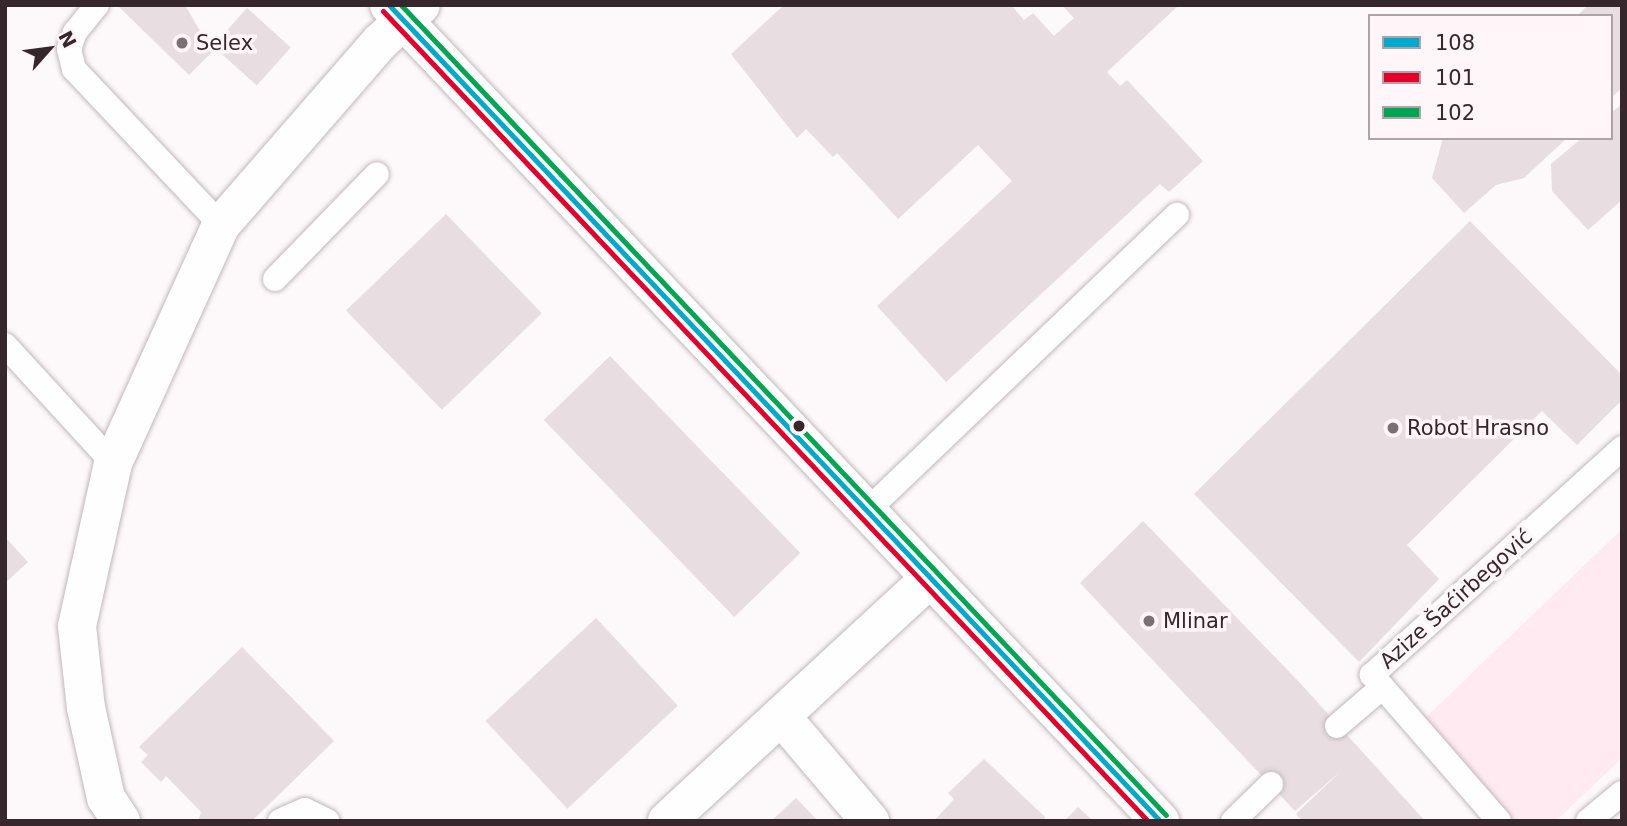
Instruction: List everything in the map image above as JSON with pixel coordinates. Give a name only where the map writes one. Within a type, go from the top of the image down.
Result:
[{"type":"street","points":[[121,821],[103,785],[77,626],[113,463],[220,225],[404,11],[869,509],[930,578],[1160,821]]},
{"type":"street","points":[[667,821],[930,578]]},
{"type":"street","points":[[781,716],[870,821]]},
{"type":"lane","points":[[97,5],[75,32],[69,49],[74,69],[220,225]]},
{"type":"lane","points":[[275,279],[377,174]]},
{"type":"lane","points":[[869,509],[1177,215]]},
{"type":"lane","points":[[5,345],[113,463]]},
{"type":"lane","name":"Azize Šaćirbegović","points":[[1499,821],[1379,690],[1372,675],[1622,448]]},
{"type":"lane","points":[[1337,726],[1379,690]]},
{"type":"lane","points":[[1233,821],[1271,785]]},
{"type":"lane","points":[[1588,821],[1622,793]]},
{"type":"lane","points":[[280,821],[305,810],[328,821]]},
{"type":"shaded area","points":[[1622,529],[1622,758],[1556,821],[1510,821],[1416,727]]},
{"type":"building","name":"Selex","points":[[117,5],[185,5],[212,52],[189,75]]},
{"type":"building","points":[[784,5],[1011,5],[1024,20],[1033,13],[1054,36],[1074,18],[1062,5],[1179,5],[1107,72],[1120,86],[1127,80],[1203,161],[1169,192],[1160,184],[946,382],[877,306],[1012,181],[978,145],[898,219],[837,153],[833,157],[806,129],[797,138],[731,54]]},
{"type":"building","points":[[1588,5],[1622,5],[1622,88],[1613,96],[1613,14],[1579,14]]},
{"type":"building","points":[[247,8],[291,47],[257,85],[213,46]]},
{"type":"building","points":[[1622,104],[1622,200],[1588,230],[1552,191],[1551,164],[1580,140],[1613,140],[1613,111]]},
{"type":"building","points":[[1442,140],[1565,140],[1524,178],[1496,185],[1464,213],[1432,178]]},
{"type":"building","points":[[446,214],[542,313],[442,410],[346,311]]},
{"type":"building","name":"Robot Hrasno","points":[[1470,221],[1622,375],[1622,400],[1577,445],[1542,411],[1407,545],[1439,579],[1359,662],[1194,494]]},
{"type":"building","points":[[610,356],[800,553],[734,617],[544,420]]},
{"type":"building","points":[[1143,521],[1300,683],[1425,821],[1302,821],[1296,814],[1341,771],[1295,811],[1080,583]]},
{"type":"building","points":[[5,537],[28,562],[5,583]]},
{"type":"building","points":[[596,618],[678,706],[567,809],[486,721]]},
{"type":"building","points":[[242,647],[334,741],[252,821],[198,821],[201,812],[166,776],[161,782],[141,762],[148,755],[139,747]]},
{"type":"building","points":[[984,759],[1045,817],[1044,821],[934,821],[954,799],[948,793]]},
{"type":"building","points":[[796,798],[818,821],[771,821]]},
{"type":"building","points":[[1078,807],[1090,818],[1097,821],[1064,821]]},
{"type":"transit line","name":"108","points":[[389,5],[1160,821]]},
{"type":"transit line","name":"102","points":[[401,5],[1166,815]]},
{"type":"transit line","name":"101","points":[[383,11],[1148,821]]},
{"type":"place","name":"Selex","points":[[182,43]]},
{"type":"place","name":"Robot Hrasno","points":[[1393,428]]},
{"type":"place","name":"Mlinar","points":[[1149,621]]}]
